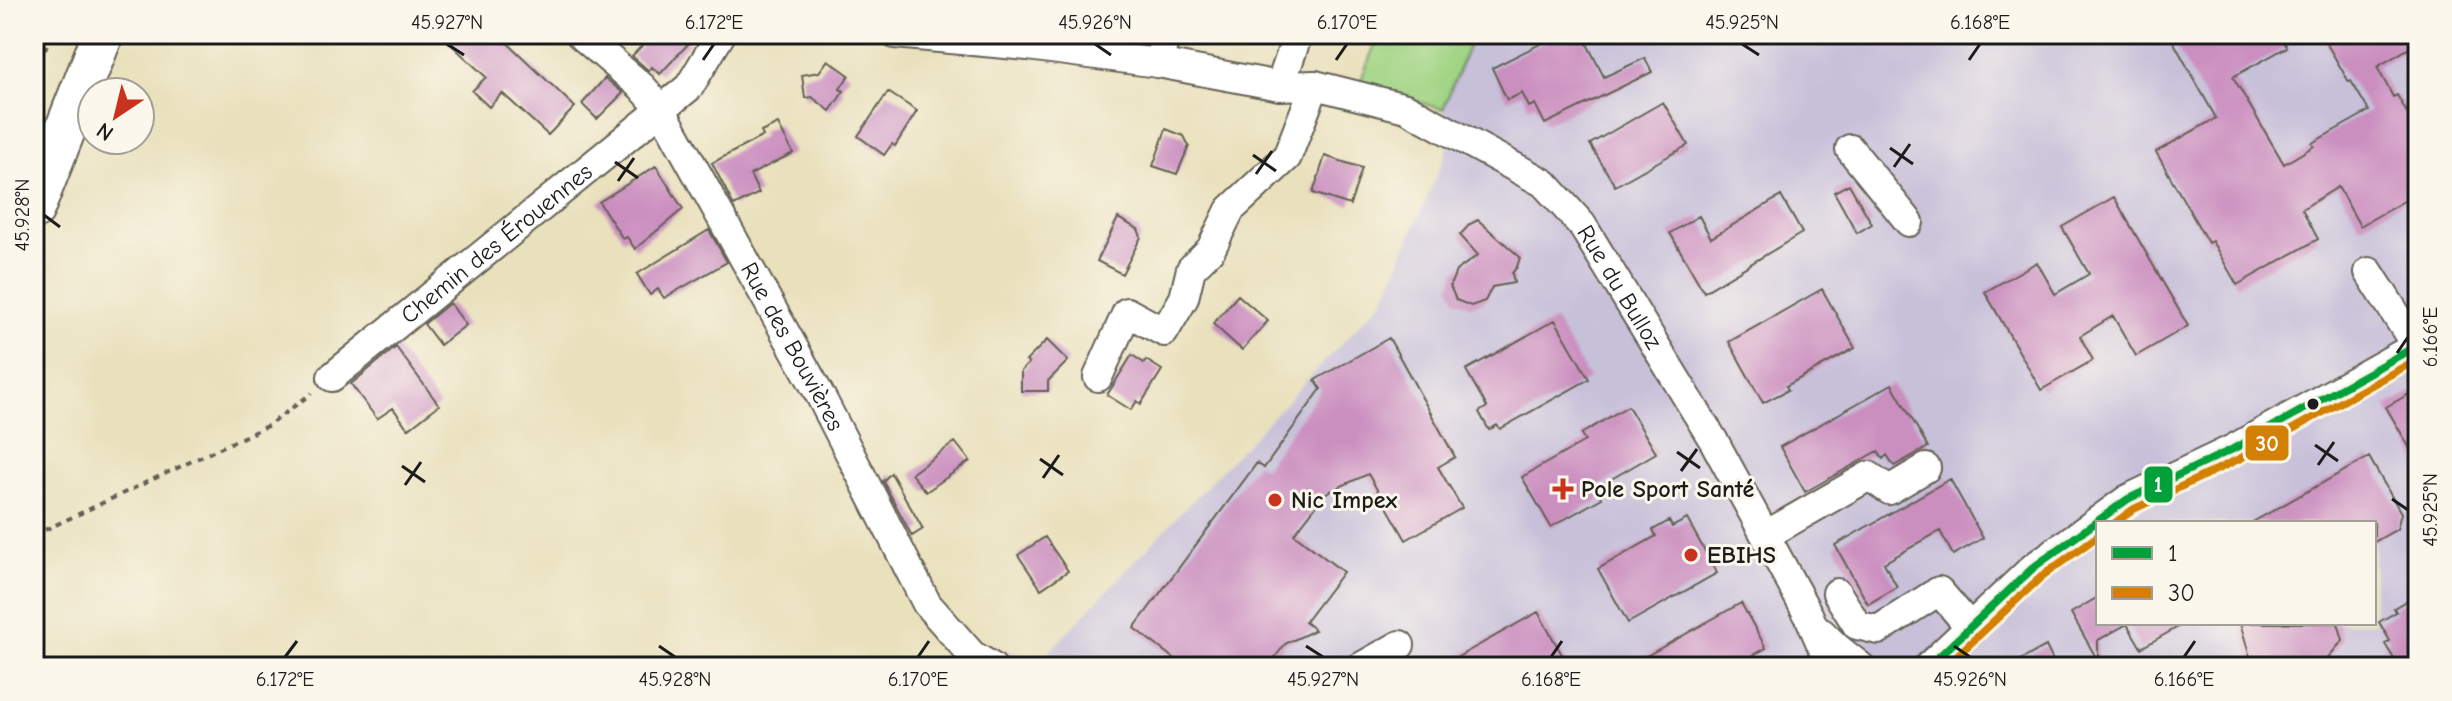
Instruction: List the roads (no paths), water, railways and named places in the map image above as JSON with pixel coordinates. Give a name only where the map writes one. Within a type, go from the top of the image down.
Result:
[{"type":"highway","points":[[34,209],[103,34]]},
{"type":"street","name":"Rue des Bouvières","points":[[580,34],[642,87],[661,109],[821,397],[927,604],[972,655],[992,667]]},
{"type":"street","name":"Chemin des Érouennes","points":[[332,377],[689,87],[721,34]]},
{"type":"street","points":[[1158,63],[1166,34]]},
{"type":"street","points":[[1280,86],[1298,34]]},
{"type":"street","name":"Rue du Bulloz","points":[[903,35],[1028,46],[1158,63],[1280,86],[1315,85],[1406,108],[1544,183],[1582,225],[1715,443],[1809,616],[1831,667]]},
{"type":"street","points":[[1098,377],[1127,312],[1164,332],[1184,298],[1191,269],[1211,249],[1230,210],[1287,157],[1315,85]]},
{"type":"street","points":[[1850,149],[1909,222]]},
{"type":"street","points":[[2097,521],[2128,499],[2246,441],[2417,345],[2369,272]]},
{"type":"street","points":[[1766,535],[1869,476],[1889,490],[1926,468]]},
{"type":"street","points":[[1928,667],[2043,559],[2096,522]]},
{"type":"street","points":[[1837,593],[1857,625],[1878,630],[1939,591],[1969,626]]},
{"type":"street","name":"Rue du Bulloz","points":[[1809,616],[1836,647],[1861,667]]},
{"type":"street","points":[[1361,667],[1400,645]]},
{"type":"place","name":"Pole Sport Santé","points":[[1563,489]]},
{"type":"place","name":"Nic Impex","points":[[1275,500]]},
{"type":"place","name":"EBIHS","points":[[1691,555]]}]
